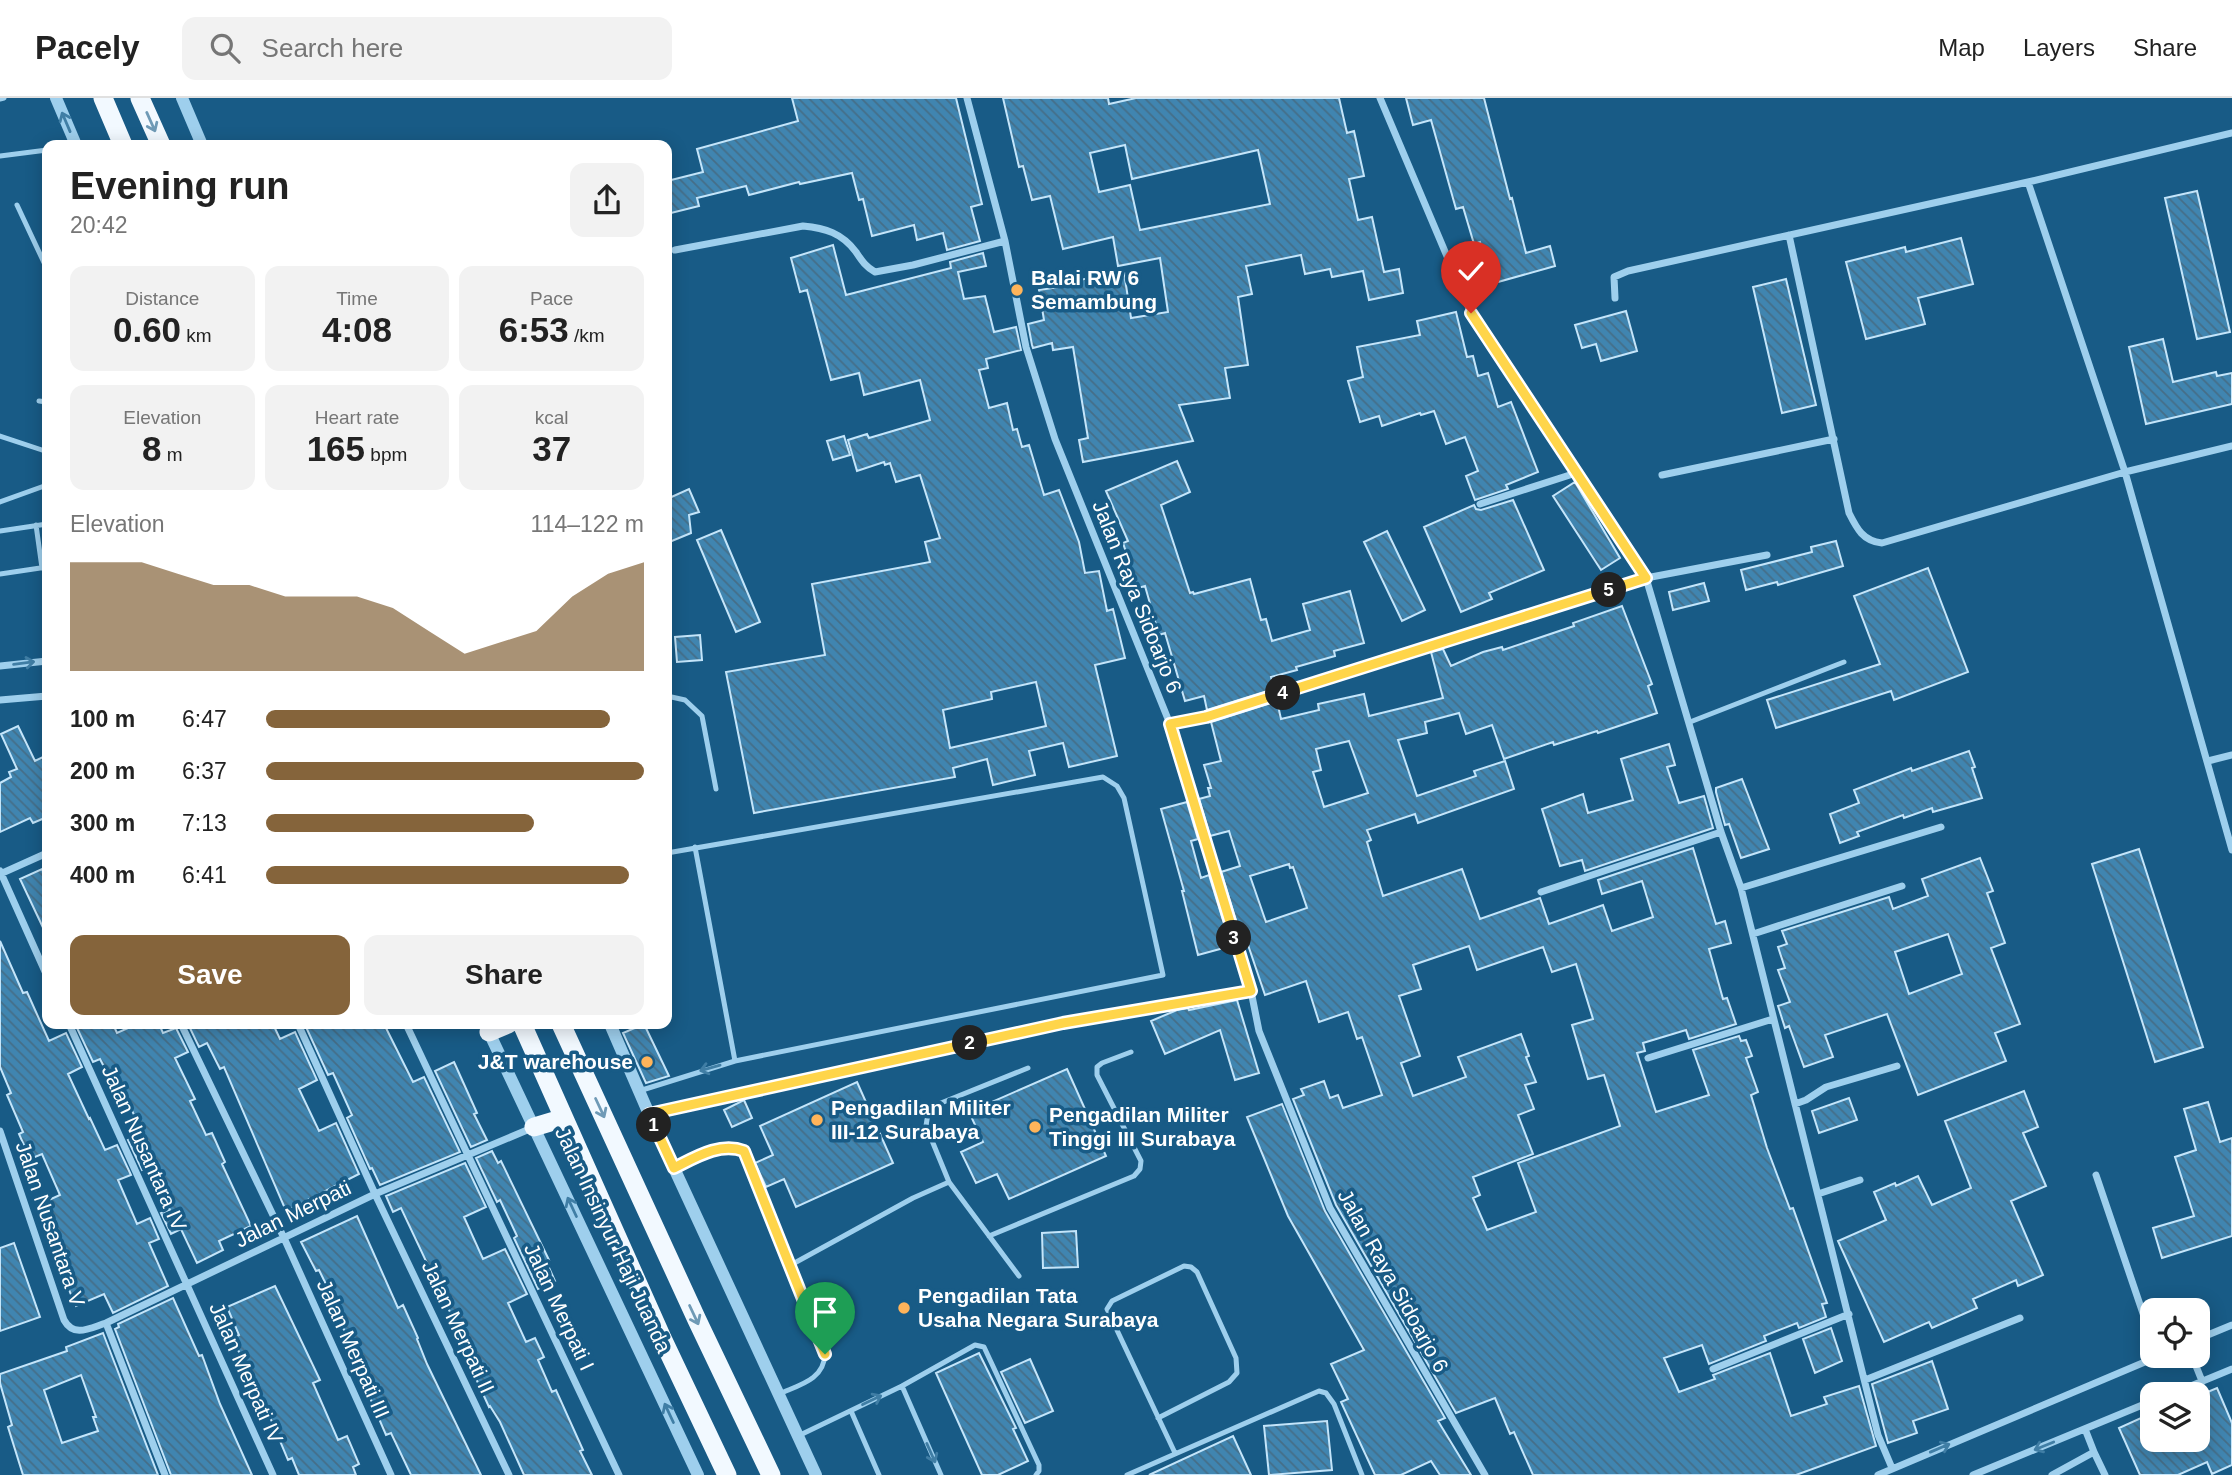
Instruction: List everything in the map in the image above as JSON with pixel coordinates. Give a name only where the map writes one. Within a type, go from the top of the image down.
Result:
[{"type":"highway","points":[[103,98],[121,140]]},
{"type":"highway","points":[[140,98],[159,140]]},
{"type":"highway","name":"Jalan Insinyur Haji Juanda","points":[[524,1029],[662,1338],[727,1475]]},
{"type":"highway","name":"Jalan Insinyur Haji Juanda","points":[[563,1029],[771,1475]]},
{"type":"highway","points":[[534,1127],[564,1118]]},
{"type":"street","points":[[56,98],[73,140]]},
{"type":"street","points":[[181,98],[200,140]]},
{"type":"street","name":"Jalan Raya Sidoarjo 6","points":[[967,98],[1005,241],[1026,346],[1055,439],[1170,724],[1251,991],[1259,1031],[1330,1208],[1485,1475]]},
{"type":"street","points":[[1380,98],[1471,313],[1646,578],[1721,832],[1741,888],[1878,1435],[1892,1468]]},
{"type":"street","points":[[1615,298],[1614,277],[1628,271],[2028,182],[2232,133]]},
{"type":"street","points":[[2028,182],[2125,472],[2232,850]]},
{"type":"street","points":[[675,250],[803,226],[823,228],[844,237],[864,266],[874,272],[913,265],[1005,241]]},
{"type":"street","points":[[1789,235],[1849,513],[1857,531],[1871,541],[1882,543],[2125,472],[2232,446]]},
{"type":"street","points":[[1662,475],[1834,439]]},
{"type":"street","points":[[1480,504],[1576,473]]},
{"type":"street","points":[[1170,724],[1206,717],[1646,578],[1767,555]]},
{"type":"street","points":[[0,666],[42,662]]},
{"type":"street","points":[[0,700],[42,696]]},
{"type":"street","points":[[2207,761],[2232,755]]},
{"type":"street","points":[[1741,888],[1941,827]]},
{"type":"street","points":[[1541,892],[1721,832]]},
{"type":"street","points":[[42,855],[0,873],[42,965]]},
{"type":"street","points":[[1753,934],[1902,886]]},
{"type":"street","points":[[649,1114],[1063,1023],[1251,991]]},
{"type":"street","points":[[1648,1058],[1773,1019]]},
{"type":"street","name":"Jalan Nusantara IV","points":[[71,1029],[187,1286]]},
{"type":"street","name":"Jalan Merpati III","points":[[183,1029],[284,1238],[391,1475]]},
{"type":"street","name":"Jalan Merpati II","points":[[300,1029],[375,1194],[509,1475]]},
{"type":"street","name":"Jalan Merpati I","points":[[408,1029],[620,1475]]},
{"type":"street","name":"Jalan Insinyur Haji Juanda","points":[[487,1029],[698,1475]]},
{"type":"street","points":[[612,1029],[816,1475]]},
{"type":"street","points":[[1795,1104],[1826,1087],[1897,1066]]},
{"type":"street","name":"Jalan Merpati","points":[[68,1328],[81,1331],[106,1323],[375,1194],[534,1127]]},
{"type":"street","name":"Jalan Nusantara V","points":[[0,1131],[68,1328]]},
{"type":"street","points":[[2096,1175],[2140,1305]]},
{"type":"street","points":[[1818,1194],[1860,1180]]},
{"type":"street","name":"Jalan Merpati IV","points":[[187,1286],[273,1475]]},
{"type":"street","points":[[1713,1369],[1849,1314]]},
{"type":"street","points":[[1865,1380],[2020,1318]]},
{"type":"street","points":[[106,1323],[165,1475]]},
{"type":"street","points":[[2210,1334],[2232,1325]]},
{"type":"street","points":[[1878,1475],[2140,1364]]},
{"type":"street","points":[[2197,1368],[2202,1381],[2232,1369]]},
{"type":"street","points":[[1973,1475],[2140,1407]]},
{"type":"street","points":[[2085,1429],[2105,1475]]},
{"type":"street","points":[[2052,1475],[2094,1452]]},
{"type":"lane","points":[[0,156],[42,151]]},
{"type":"lane","points":[[17,205],[42,258]]},
{"type":"lane","points":[[0,436],[42,450]]},
{"type":"lane","points":[[0,502],[42,487]]},
{"type":"lane","points":[[0,531],[42,524]]},
{"type":"lane","points":[[36,525],[42,554]]},
{"type":"lane","points":[[0,574],[42,568]]},
{"type":"lane","points":[[1690,722],[1844,662]]},
{"type":"lane","points":[[672,697],[685,700],[702,716],[716,789]]},
{"type":"lane","points":[[639,1091],[736,1061],[1163,975],[1124,798],[1117,786],[1103,777],[672,852]]},
{"type":"lane","points":[[695,847],[736,1061]]},
{"type":"lane","points":[[989,1236],[1134,1176],[1140,1169],[1141,1161],[1097,1075],[1097,1067],[1102,1063],[1131,1052]]},
{"type":"lane","points":[[1019,1276],[949,1182],[926,1126],[928,1113],[936,1105],[1028,1068]]},
{"type":"lane","points":[[674,1168],[720,1149],[733,1147],[744,1151],[825,1354],[824,1365],[817,1376],[779,1394]]},
{"type":"lane","points":[[789,1266],[914,1198],[949,1182]]},
{"type":"lane","points":[[1158,1418],[1229,1382],[1237,1374],[1236,1359],[1197,1272],[1191,1267],[1184,1266],[1112,1301],[1107,1309],[1158,1418],[1175,1453]]},
{"type":"lane","points":[[798,1436],[902,1386],[975,1345],[984,1347],[1039,1465],[1036,1475]]},
{"type":"lane","points":[[902,1386],[941,1475]]},
{"type":"lane","points":[[1127,1475],[1319,1391],[1326,1393],[1334,1404],[1362,1475]]},
{"type":"lane","points":[[851,1411],[879,1475]]},
{"type":"building","points":[[792,98],[956,98],[982,204],[971,207],[980,241],[947,250],[943,233],[917,240],[914,225],[872,236],[863,199],[859,200],[852,173],[800,184],[799,182],[749,195],[746,186],[697,198],[699,206],[672,213],[672,180],[703,172],[697,149],[798,121]]},
{"type":"building","points":[[1003,98],[1108,98],[1109,104],[1136,98],[1339,98],[1347,133],[1354,131],[1364,176],[1349,179],[1358,220],[1372,217],[1384,272],[1399,269],[1403,293],[1369,300],[1363,271],[1332,277],[1330,269],[1305,274],[1301,255],[1246,266],[1252,294],[1238,297],[1248,365],[1225,368],[1230,398],[1179,405],[1193,441],[1083,462],[1079,440],[1088,438],[1073,347],[1053,350],[1052,343],[1033,348],[1032,345],[1028,324],[1044,320],[1039,290],[1080,284],[1079,280],[1124,272],[1131,318],[1168,312],[1160,258],[1118,266],[1113,237],[1063,249],[1050,196],[1032,200],[1023,166],[1019,167]],"holes":[[[1125,145],[1132,179],[1258,150],[1270,204],[1140,230],[1130,185],[1099,192],[1090,153]]]},
{"type":"building","points":[[1406,98],[1484,98],[1526,253],[1550,246],[1555,266],[1491,284],[1480,242],[1474,244],[1463,207],[1456,209],[1431,120],[1413,125]]},
{"type":"building","points":[[2197,191],[2230,332],[2197,339],[2165,198]]},
{"type":"building","points":[[1961,238],[1973,284],[1918,298],[1925,324],[1866,339],[1846,262],[1905,247],[1906,252]]},
{"type":"building","points":[[833,245],[846,295],[951,268],[950,262],[983,253],[986,266],[958,272],[964,299],[985,296],[994,332],[1016,327],[1021,350],[986,359],[988,368],[979,370],[989,408],[1007,403],[1013,430],[1017,429],[1022,447],[1029,445],[1044,495],[1059,490],[1079,542],[1085,573],[1099,571],[1107,611],[1113,609],[1125,658],[1095,665],[1117,756],[1069,767],[1063,743],[1029,751],[1035,775],[993,785],[987,759],[953,768],[955,777],[754,813],[726,672],[825,655],[812,584],[930,562],[925,542],[940,538],[920,475],[896,482],[890,463],[885,465],[884,462],[857,471],[848,440],[867,434],[869,438],[930,420],[920,380],[864,395],[859,373],[831,380],[807,290],[800,292],[791,258]],"holes":[[[1036,682],[1046,726],[950,748],[943,710],[992,699],[991,692]]]},
{"type":"building","points":[[1786,279],[1816,405],[1782,413],[1753,287]]},
{"type":"building","points":[[1626,311],[1637,351],[1601,361],[1596,344],[1582,348],[1575,325]]},
{"type":"building","points":[[1456,312],[1467,357],[1473,356],[1478,376],[1488,373],[1498,407],[1511,402],[1538,472],[1506,485],[1508,489],[1475,500],[1466,476],[1478,471],[1465,437],[1446,444],[1434,411],[1382,426],[1379,416],[1360,422],[1348,381],[1363,377],[1357,347],[1420,335],[1417,321]]},
{"type":"building","points":[[2163,339],[2173,382],[2216,372],[2217,376],[2232,373],[2232,404],[2146,424],[2129,347]]},
{"type":"building","points":[[844,436],[850,455],[833,460],[827,441]]},
{"type":"building","points":[[1177,461],[1190,492],[1161,505],[1190,593],[1250,579],[1261,620],[1266,619],[1272,641],[1310,630],[1303,604],[1350,591],[1364,643],[1334,651],[1335,656],[1271,677],[1274,689],[1207,710],[1204,696],[1185,701],[1165,633],[1159,635],[1145,586],[1138,588],[1123,543],[1128,541],[1106,491]]},
{"type":"building","points":[[1575,482],[1620,558],[1601,570],[1553,496]]},
{"type":"building","points":[[689,489],[699,512],[689,515],[691,533],[672,541],[672,497]]},
{"type":"building","points":[[1513,500],[1544,570],[1489,593],[1492,599],[1461,612],[1424,527],[1474,505],[1481,510]]},
{"type":"building","points":[[721,530],[760,622],[736,632],[697,540]]},
{"type":"building","points":[[1387,531],[1425,610],[1402,621],[1364,542]]},
{"type":"building","points":[[1836,541],[1843,566],[1778,585],[1777,582],[1746,590],[1741,570],[1812,552],[1811,547]]},
{"type":"building","points":[[1928,568],[1968,672],[1894,700],[1891,691],[1776,728],[1767,700],[1880,664],[1854,596]]},
{"type":"building","points":[[1704,583],[1709,601],[1673,610],[1669,592]]},
{"type":"building","points":[[1622,606],[1652,684],[1648,686],[1657,713],[1598,733],[1597,731],[1554,745],[1553,742],[1504,759],[1492,725],[1466,734],[1459,713],[1425,722],[1427,733],[1398,740],[1417,796],[1476,776],[1474,771],[1505,761],[1514,789],[1418,823],[1415,814],[1367,830],[1371,840],[1367,842],[1383,896],[1462,869],[1480,919],[1540,898],[1549,924],[1603,905],[1612,931],[1653,917],[1642,881],[1602,894],[1598,880],[1693,848],[1716,924],[1725,921],[1731,943],[1709,949],[1723,999],[1727,998],[1736,1024],[1689,1039],[1686,1030],[1643,1043],[1645,1051],[1637,1053],[1656,1112],[1709,1095],[1693,1050],[1739,1036],[1741,1041],[1746,1040],[1752,1056],[1746,1058],[1758,1092],[1751,1095],[1767,1148],[1790,1209],[1793,1208],[1827,1303],[1822,1304],[1826,1317],[1799,1328],[1797,1323],[1764,1336],[1766,1341],[1709,1364],[1702,1345],[1664,1358],[1679,1392],[1715,1379],[1713,1375],[1770,1353],[1791,1416],[1827,1404],[1824,1397],[1859,1386],[1876,1446],[1796,1475],[1533,1475],[1514,1432],[1510,1434],[1495,1398],[1456,1413],[1336,1205],[1293,1099],[1304,1095],[1301,1089],[1324,1081],[1330,1098],[1338,1095],[1343,1108],[1382,1095],[1362,1037],[1357,1039],[1348,1012],[1319,1022],[1306,981],[1265,995],[1247,942],[1243,943],[1221,872],[1240,866],[1229,831],[1210,836],[1199,799],[1210,796],[1208,788],[1211,788],[1204,765],[1221,761],[1211,722],[1277,701],[1281,719],[1319,710],[1318,704],[1364,694],[1369,716],[1443,698],[1431,652],[1443,649],[1451,666],[1483,652],[1502,647],[1503,650],[1574,626],[1573,623]],"holes":[[[1349,741],[1368,793],[1324,807],[1313,772],[1321,770],[1316,749]],[[1289,864],[1290,868],[1293,867],[1307,908],[1266,922],[1250,876]],[[1469,946],[1477,970],[1543,947],[1552,972],[1576,964],[1593,1019],[1572,1025],[1588,1079],[1604,1075],[1620,1126],[1518,1163],[1536,1212],[1487,1230],[1473,1198],[1480,1195],[1473,1177],[1533,1154],[1518,1115],[1534,1109],[1525,1085],[1536,1082],[1521,1034],[1458,1057],[1466,1077],[1413,1096],[1401,1063],[1420,1056],[1399,996],[1421,989],[1413,965]]]},
{"type":"building","points":[[700,635],[702,660],[677,662],[675,637]]},
{"type":"building","points":[[18,726],[35,761],[42,758],[42,819],[33,823],[30,818],[0,832],[0,783],[11,777],[9,772],[17,769],[1,734]]},
{"type":"building","points":[[1669,744],[1675,765],[1667,767],[1679,803],[1704,796],[1713,828],[1585,871],[1582,860],[1560,866],[1542,809],[1583,794],[1588,813],[1633,800],[1621,759]]},
{"type":"building","points":[[1969,751],[1982,798],[1933,812],[1932,808],[1904,818],[1903,815],[1857,832],[1859,836],[1840,843],[1830,814],[1859,803],[1854,790],[1911,768],[1912,771]]},
{"type":"building","points":[[1742,779],[1769,849],[1741,858],[1729,824],[1725,825],[1716,788]]},
{"type":"building","points":[[1187,802],[1198,839],[1191,841],[1201,878],[1209,875],[1231,946],[1198,955],[1184,891],[1161,809]]},
{"type":"building","points":[[2139,849],[2203,1047],[2155,1062],[2092,864]]},
{"type":"building","points":[[1980,858],[1993,891],[1987,893],[2005,943],[1991,948],[2020,1024],[1995,1033],[2006,1061],[1918,1095],[1887,1014],[1825,1035],[1833,1057],[1804,1067],[1789,1026],[1785,1028],[1778,1006],[1790,1002],[1778,970],[1785,968],[1778,947],[1787,944],[1782,931],[1889,897],[1893,909],[1928,896],[1922,879]],"holes":[[[1948,934],[1962,974],[1909,994],[1895,952]]]},
{"type":"building","points":[[42,869],[42,925],[20,879]]},
{"type":"building","points":[[0,941],[23,993],[27,992],[49,1041],[66,1033],[82,1067],[68,1074],[105,1150],[117,1145],[131,1175],[118,1180],[137,1224],[150,1218],[159,1239],[149,1243],[168,1286],[113,1313],[104,1294],[76,1306],[66,1283],[74,1280],[42,1203],[60,1195],[42,1154],[30,1159],[19,1134],[23,1132],[7,1095],[11,1093],[0,1067]]},
{"type":"building","points":[[1237,1000],[1259,1073],[1235,1080],[1220,1030],[1165,1054],[1151,1021],[1177,1010]]},
{"type":"building","points":[[77,1029],[115,1029],[117,1033],[126,1029],[161,1029],[163,1033],[176,1029],[188,1052],[175,1058],[195,1099],[190,1101],[206,1135],[212,1133],[225,1162],[222,1164],[251,1226],[219,1241],[223,1250],[197,1263],[181,1229],[171,1234],[161,1213],[170,1210],[149,1167],[142,1170],[128,1140],[143,1134],[128,1102],[123,1104],[100,1059],[93,1062]]},
{"type":"building","points":[[190,1029],[275,1029],[280,1039],[295,1032],[317,1080],[299,1089],[319,1131],[336,1123],[359,1174],[286,1211],[224,1067],[220,1069],[207,1043],[199,1047]]},
{"type":"building","points":[[307,1029],[386,1029],[413,1082],[424,1077],[460,1152],[380,1185],[347,1118],[352,1115],[333,1073],[328,1075]]},
{"type":"building","points":[[632,1029],[646,1029],[669,1076],[646,1083],[623,1033]]},
{"type":"building","points":[[454,1062],[487,1140],[471,1147],[435,1071]]},
{"type":"building","name":"Pengadilan Militer Tinggi III Surabaya","points":[[1067,1069],[1106,1156],[1009,1199],[997,1174],[976,1183],[961,1152],[983,1142],[969,1112]]},
{"type":"building","name":"Pengadilan Militer III-12 Surabaya","points":[[857,1082],[893,1163],[796,1207],[784,1179],[766,1187],[755,1163],[773,1155],[760,1126]]},
{"type":"building","points":[[2024,1091],[2038,1127],[2023,1133],[2046,1186],[2011,1201],[2043,1275],[2018,1286],[2016,1280],[1973,1299],[1977,1308],[1932,1328],[1929,1322],[1884,1342],[1838,1241],[1886,1220],[1874,1192],[1895,1183],[1896,1186],[1918,1176],[1932,1205],[1971,1188],[1945,1121]]},
{"type":"building","points":[[1849,1098],[1857,1120],[1819,1133],[1812,1111]]},
{"type":"building","points":[[744,1100],[752,1118],[732,1127],[724,1110]]},
{"type":"building","points":[[2208,1102],[2220,1142],[2232,1138],[2232,1236],[2162,1258],[2153,1228],[2194,1216],[2175,1157],[2196,1150],[2184,1109]]},
{"type":"building","points":[[1282,1104],[1325,1211],[1445,1418],[1438,1421],[1471,1475],[1440,1475],[1431,1461],[1401,1475],[1375,1475],[1341,1402],[1348,1399],[1331,1364],[1364,1350],[1288,1216],[1247,1117]]},
{"type":"building","points":[[492,1151],[498,1163],[501,1161],[549,1260],[546,1261],[555,1281],[538,1289],[500,1200],[497,1202],[476,1158]]},
{"type":"building","points":[[465,1163],[486,1207],[464,1217],[483,1259],[505,1249],[527,1294],[508,1303],[526,1342],[535,1338],[544,1357],[538,1360],[552,1392],[556,1390],[592,1475],[524,1475],[500,1422],[489,1407],[471,1367],[475,1365],[401,1208],[393,1212],[386,1196]]},
{"type":"building","points":[[357,1216],[398,1308],[403,1305],[427,1364],[481,1475],[411,1475],[391,1433],[386,1435],[343,1335],[346,1334],[338,1317],[341,1315],[319,1270],[316,1271],[301,1242]]},
{"type":"building","points":[[1076,1231],[1078,1267],[1043,1268],[1042,1233]]},
{"type":"building","points":[[14,1243],[40,1317],[0,1331],[0,1248]]},
{"type":"building","points":[[275,1286],[320,1380],[313,1383],[338,1440],[347,1436],[359,1464],[353,1467],[356,1475],[299,1475],[292,1458],[288,1460],[253,1377],[250,1378],[233,1338],[239,1335],[227,1307]]},
{"type":"building","points":[[173,1298],[199,1356],[202,1355],[220,1404],[252,1475],[171,1475],[115,1329],[119,1327],[118,1324]]},
{"type":"building","points":[[1831,1328],[1842,1361],[1815,1373],[1803,1339]]},
{"type":"building","points":[[103,1333],[158,1475],[23,1475],[8,1427],[12,1425],[0,1374],[67,1351],[66,1347]],"holes":[[[81,1375],[96,1417],[93,1417],[98,1431],[62,1443],[44,1390]]]},
{"type":"building","points":[[979,1353],[1016,1428],[1013,1429],[1028,1461],[998,1475],[982,1475],[936,1373]]},
{"type":"building","points":[[1030,1359],[1053,1411],[1025,1423],[1001,1372]]},
{"type":"building","points":[[1932,1361],[1948,1409],[1913,1421],[1917,1433],[1888,1443],[1872,1384]]},
{"type":"building","points":[[2217,1388],[2232,1423],[2232,1465],[2212,1474],[2207,1462],[2178,1475],[2140,1475],[2119,1428],[2140,1418],[2140,1452],[2210,1452],[2210,1391]]},
{"type":"building","points":[[1327,1421],[1332,1470],[1269,1475],[1264,1426]]},
{"type":"building","points":[[1233,1436],[1251,1475],[1149,1475]]},
{"type":"place","name":"Balai RW 6 Semambung","points":[[1017,290]]},
{"type":"place","name":"J&T warehouse","points":[[647,1062]]},
{"type":"place","name":"Pengadilan Militer III-12 Surabaya","points":[[817,1120]]},
{"type":"place","name":"Pengadilan Militer Tinggi III Surabaya","points":[[1035,1127]]},
{"type":"place","name":"Pengadilan Tata Usaha Negara Surabaya","points":[[904,1308]]},
{"type":"route","points":[[825,1354],[744,1151],[733,1147],[720,1149],[674,1168],[649,1114],[1063,1023],[1251,991],[1170,724],[1206,717],[1646,578],[1471,313]]}]
